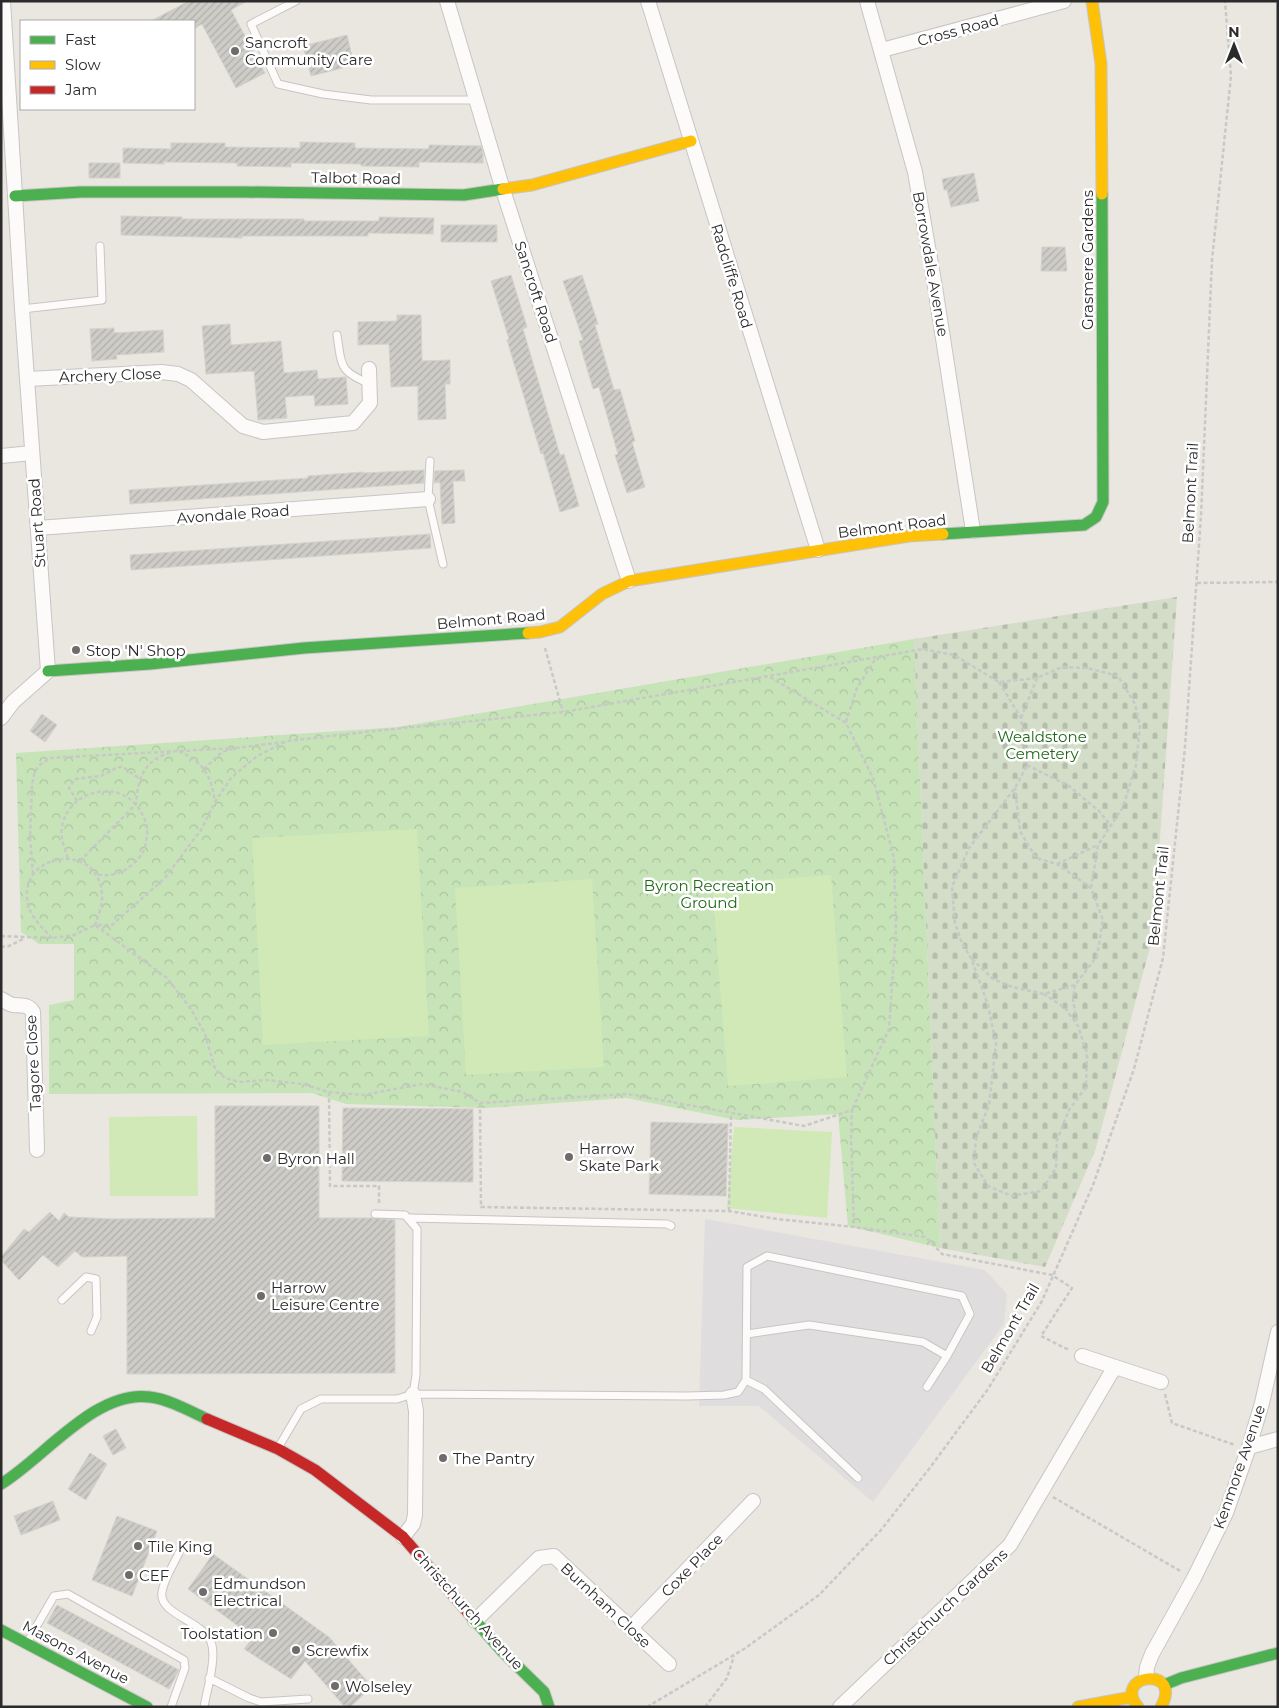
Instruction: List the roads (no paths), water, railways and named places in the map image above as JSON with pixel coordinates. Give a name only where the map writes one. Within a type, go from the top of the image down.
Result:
[{"type":"street","name":"Stuart Road","points":[[3,1],[22,309],[48,671]]},
{"type":"street","name":"Sancroft Road","points":[[447,1],[503,190],[629,581]]},
{"type":"street","name":"Radcliffe Road","points":[[648,1],[818,550]]},
{"type":"street","name":"Borrowdale Avenue","points":[[867,1],[915,172],[938,304],[972,532]]},
{"type":"street","name":"Cross Road","points":[[882,50],[1064,1]]},
{"type":"street","name":"Grasmere Gardens","points":[[1092,1],[1101,64],[1103,502],[1096,517]]},
{"type":"street","name":"Talbot Road","points":[[15,196],[81,192],[464,194],[532,185],[691,141]]},
{"type":"street","name":"Archery Close","points":[[28,378],[161,372],[178,374],[191,380],[243,426],[263,432],[353,423],[370,403],[369,369]]},
{"type":"street","points":[[1,456],[32,453]]},
{"type":"street","name":"Avondale Road","points":[[38,528],[428,499]]},
{"type":"street","name":"Belmont Road","points":[[48,671],[150,664],[304,648],[540,632],[560,628],[602,594],[629,581],[909,536],[1084,524],[1096,517]]},
{"type":"street","points":[[1,718],[13,702],[48,671]]},
{"type":"street","name":"Tagore Close","points":[[1,999],[11,1004],[25,1005],[33,1012],[36,1150]]},
{"type":"street","name":"Kenmore Avenue","points":[[1146,1677],[1147,1667],[1152,1654],[1194,1578],[1226,1513],[1249,1448],[1262,1403],[1278,1332]]},
{"type":"street","points":[[1082,1356],[1160,1382]]},
{"type":"street","name":"Christchurch Gardens","points":[[840,1707],[1010,1545],[1114,1368]]},
{"type":"street","name":"Christchurch Avenue","points":[[402,1537],[413,1524],[415,1514],[416,1411],[413,1394]]},
{"type":"street","name":"Christchurch Avenue","points":[[1,1484],[14,1476],[78,1422],[117,1400],[132,1396],[154,1397],[169,1402],[278,1449],[315,1470],[402,1537],[501,1650],[544,1692],[549,1707]]},
{"type":"street","points":[[1249,1448],[1278,1439]]},
{"type":"street","name":"Coxe Place","points":[[630,1628],[753,1501]]},
{"type":"street","name":"Burnham Close","points":[[475,1621],[539,1558],[554,1556],[669,1664]]},
{"type":"street","name":"Masons Avenue","points":[[1,1630],[138,1705]]},
{"type":"street","points":[[1164,1685],[1180,1678],[1278,1653]]},
{"type":"street","points":[[1083,1706],[1135,1704],[1134,1686],[1146,1677],[1158,1679],[1164,1685],[1166,1698],[1161,1707]]},
{"type":"lane","points":[[296,1],[252,24],[278,84],[323,94],[371,100],[476,100]]},
{"type":"lane","points":[[22,309],[102,300],[100,246]]},
{"type":"lane","points":[[337,335],[341,364],[344,369],[352,376],[370,384]]},
{"type":"lane","points":[[430,461],[428,499],[443,564]]},
{"type":"lane","points":[[377,1214],[405,1215],[410,1218],[417,1229],[416,1368],[413,1394]]},
{"type":"lane","points":[[410,1218],[667,1224],[671,1226]]},
{"type":"lane","points":[[278,1449],[301,1409],[321,1399],[397,1399],[413,1394],[696,1396],[724,1395],[738,1392],[746,1380],[747,1267],[767,1256],[962,1296],[970,1314],[927,1387]]},
{"type":"lane","points":[[62,1300],[86,1276],[96,1279],[97,1317],[92,1331]]},
{"type":"lane","points":[[747,1334],[809,1325],[923,1342],[947,1356]]},
{"type":"lane","points":[[746,1380],[764,1389],[858,1478]]},
{"type":"lane","points":[[179,1553],[164,1586],[162,1601],[166,1607],[207,1634],[211,1643],[213,1655],[204,1707]]},
{"type":"lane","points":[[27,1643],[54,1596],[68,1594],[184,1660],[185,1668],[171,1707]]},
{"type":"lane","points":[[209,1678],[261,1702],[308,1699]]},
{"type":"place","name":"Sancroft Community Care","points":[[235,51]]},
{"type":"place","name":"Stop 'N' Shop","points":[[76,650]]},
{"type":"place","name":"Harrow Skate Park","points":[[569,1157]]},
{"type":"place","name":"Byron Hall","points":[[267,1158]]},
{"type":"place","name":"Harrow Leisure Centre","points":[[261,1296]]},
{"type":"place","name":"The Pantry","points":[[443,1458]]},
{"type":"place","name":"Tile King","points":[[138,1546]]},
{"type":"place","name":"CEF","points":[[129,1575]]},
{"type":"place","name":"Edmundson Electrical","points":[[203,1592]]},
{"type":"place","name":"Toolstation","points":[[273,1633]]},
{"type":"place","name":"Screwfix","points":[[296,1650]]},
{"type":"place","name":"Wolseley","points":[[335,1686]]},
{"type":"park label","name":"Wealdstone Cemetery","points":[[1042,744]]},
{"type":"park label","name":"Byron Recreation Ground","points":[[709,894]]}]
